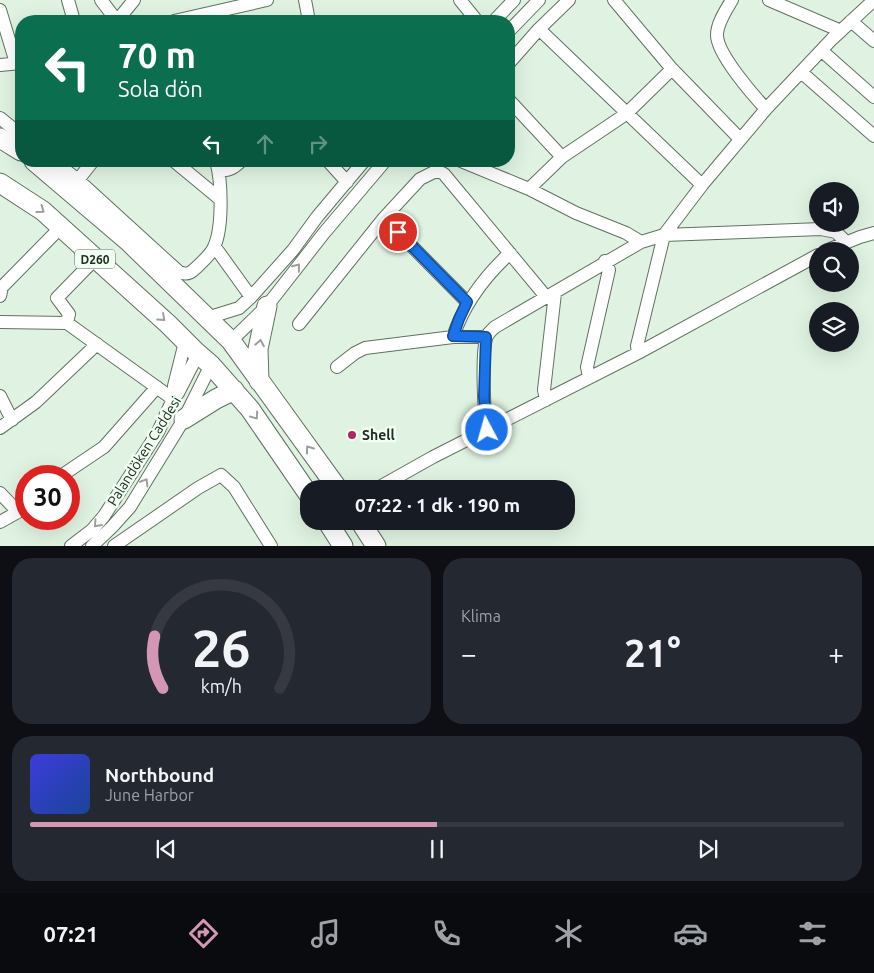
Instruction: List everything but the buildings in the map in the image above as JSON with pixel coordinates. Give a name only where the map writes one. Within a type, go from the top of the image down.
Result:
[{"type":"highway","points":[[0,138],[15,147]]},
{"type":"highway","name":"D260","points":[[41,167],[128,241],[231,341],[331,480]]},
{"type":"highway","name":"D260","points":[[0,183],[43,210],[168,324],[234,390],[250,409],[300,482]]},
{"type":"highway","points":[[259,301],[259,381]]},
{"type":"highway","points":[[198,354],[207,318]]},
{"type":"highway","points":[[198,354],[231,341]]},
{"type":"highway","points":[[176,416],[234,390]]},
{"type":"highway","points":[[333,530],[343,546]]},
{"type":"highway","points":[[366,530],[376,546]]},
{"type":"street","points":[[68,0],[72,15]]},
{"type":"street","points":[[101,0],[112,15]]},
{"type":"street","points":[[122,15],[134,0]]},
{"type":"street","points":[[200,15],[266,0]]},
{"type":"street","points":[[304,0],[308,15]]},
{"type":"street","points":[[460,0],[472,15]]},
{"type":"street","points":[[515,25],[539,0]]},
{"type":"street","points":[[515,56],[539,29],[569,0]]},
{"type":"street","points":[[614,0],[672,69],[740,139]]},
{"type":"street","points":[[769,0],[841,31]]},
{"type":"street","points":[[638,353],[637,346],[664,235],[702,185],[766,109],[841,31],[874,0]]},
{"type":"street","points":[[499,15],[508,3]]},
{"type":"street","points":[[726,3],[717,30],[719,46],[729,62],[766,109]]},
{"type":"street","points":[[0,10],[15,54]]},
{"type":"street","points":[[851,21],[874,41]]},
{"type":"street","points":[[539,29],[702,185]]},
{"type":"street","points":[[822,51],[874,97]]},
{"type":"street","points":[[0,65],[15,63]]},
{"type":"street","points":[[529,189],[562,157],[626,114],[672,69]]},
{"type":"street","points":[[801,72],[874,136]]},
{"type":"street","points":[[515,106],[562,157]]},
{"type":"street","points":[[0,118],[15,130]]},
{"type":"street","points":[[62,167],[181,273],[187,274],[193,272],[214,247],[221,216],[217,167]]},
{"type":"street","points":[[78,180],[88,167]]},
{"type":"street","points":[[181,167],[220,199]]},
{"type":"street","points":[[219,167],[227,171],[235,167]]},
{"type":"street","points":[[333,167],[347,182]]},
{"type":"street","points":[[231,341],[317,217],[359,167]]},
{"type":"street","points":[[207,318],[259,301],[324,233],[381,167]]},
{"type":"street","points":[[476,167],[529,189],[576,213],[626,233],[641,242]]},
{"type":"street","points":[[299,324],[384,218],[425,175],[440,172],[510,253],[551,295],[544,390],[546,400]]},
{"type":"street","points":[[384,218],[467,302]]},
{"type":"street","points":[[0,296],[2,287],[60,227]]},
{"type":"street","points":[[487,430],[484,397],[486,337],[495,327],[641,242],[664,235],[826,229],[840,235],[846,242],[874,233]]},
{"type":"street","points":[[214,247],[259,301]]},
{"type":"street","points":[[453,336],[467,302],[483,281],[510,253]]},
{"type":"street","points":[[67,322],[69,314],[57,298],[95,259]]},
{"type":"street","points":[[392,480],[433,457],[638,353],[809,260]]},
{"type":"street","points":[[589,378],[587,367],[609,270],[606,261]]},
{"type":"street","points":[[0,322],[67,322],[173,399]]},
{"type":"street","points":[[337,367],[365,348],[453,336],[486,337]]},
{"type":"street","points":[[0,428],[36,402],[97,344]]},
{"type":"street","name":"Palandöken Caddesi","points":[[176,416],[173,399],[174,386],[198,354]]},
{"type":"street","name":"Palandöken Caddesi","points":[[173,399],[198,354]]},
{"type":"street","name":"Palandöken Caddesi","points":[[92,546],[130,507],[176,416],[198,354]]},
{"type":"street","points":[[77,465],[104,446],[157,387]]},
{"type":"street","points":[[0,396],[12,420]]},
{"type":"street","name":"Palandöken Caddesi","points":[[71,546],[92,530],[104,516],[158,432],[176,416]]},
{"type":"street","points":[[114,546],[198,488],[221,475],[234,487],[271,546]]},
{"type":"street","points":[[0,492],[15,503]]},
{"type":"street","points":[[0,522],[15,512]]},
{"type":"place","name":"Shell","points":[[352,435]]},
{"type":"route","points":[[398,232],[467,302],[453,336],[486,337],[484,397],[487,430]]}]
